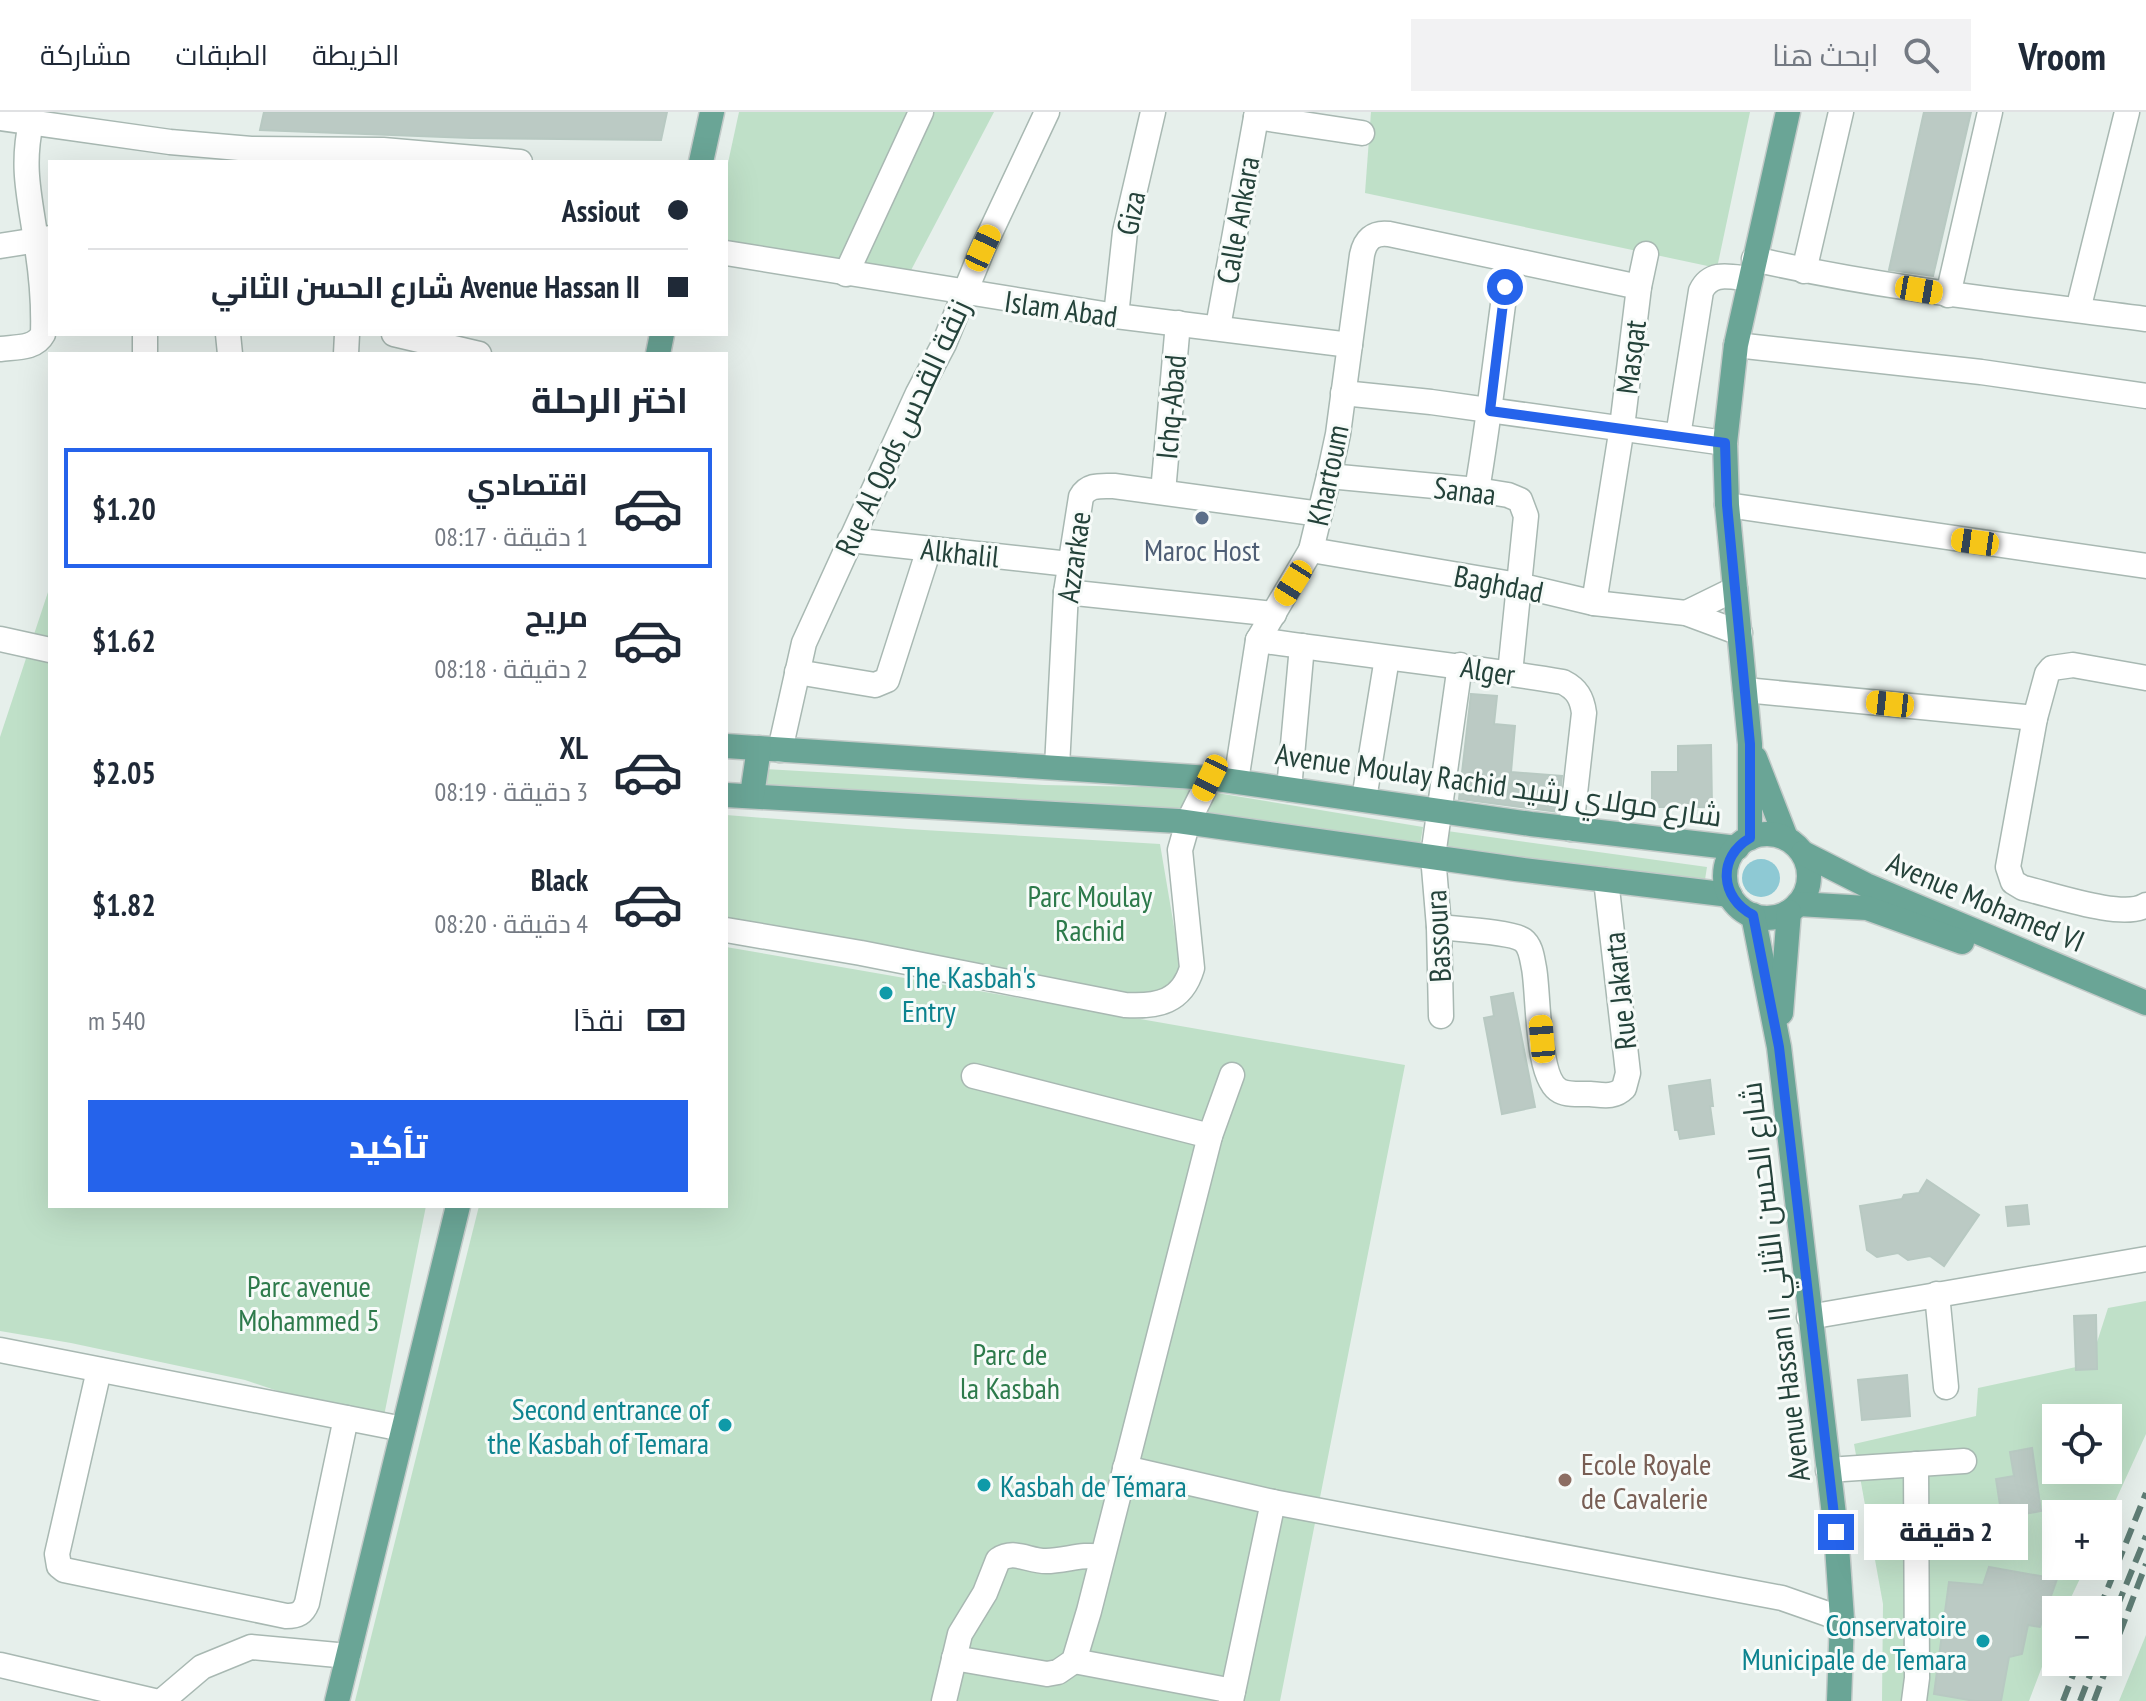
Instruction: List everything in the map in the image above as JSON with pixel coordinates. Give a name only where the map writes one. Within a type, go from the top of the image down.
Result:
[{"type":"main road","points":[[701,160],[712,112]]},
{"type":"main road","points":[[1744,843],[1750,744],[1727,505],[1725,443],[1736,345],[1788,112]]},
{"type":"main road","points":[[1750,744],[1794,846],[1808,864],[1809,880],[1805,895],[1794,908],[1765,918],[1753,915],[1736,904],[1730,895],[1726,870],[1744,843],[1762,834],[1794,846]]},
{"type":"main road","name":"Avenue Moulay Rachid شارع مولاي رشيد","points":[[728,746],[1210,778],[1571,829],[1744,843]]},
{"type":"main road","points":[[752,795],[770,749]]},
{"type":"main road","points":[[728,795],[1188,822],[1730,895]]},
{"type":"main road","name":"Avenue Mohamed VI","points":[[1794,846],[1855,880],[2146,1003]]},
{"type":"main road","name":"Avenue Mohamed VI","points":[[1794,908],[1852,907],[1882,912],[2146,1015]]},
{"type":"main road","name":"Avenue Hassan II شارع الحسن الثاني","points":[[1779,1047],[1794,908]]},
{"type":"main road","name":"Avenue Hassan II شارع الحسن الثاني","points":[[1753,915],[1779,1047],[1839,1558],[1842,1619],[1839,1701]]},
{"type":"main road","points":[[337,1701],[458,1208]]},
{"type":"street","points":[[846,274],[921,112]]},
{"type":"street","name":"Rue Al Qods زنقة القدس","points":[[770,749],[804,643],[944,344],[963,293],[1047,112]]},
{"type":"street","name":"Giza","points":[[1116,316],[1125,232],[1153,112]]},
{"type":"street","points":[[1804,271],[1841,112]]},
{"type":"street","points":[[1948,295],[1990,112]]},
{"type":"street","points":[[2078,310],[2127,112]]},
{"type":"street","points":[[1256,115],[1362,133]]},
{"type":"street","name":"Calle Ankara","points":[[1218,327],[1256,115]]},
{"type":"street","points":[[0,349],[32,345],[43,334],[43,239],[27,198],[26,165],[14,118],[170,152],[251,149],[474,160]]},
{"type":"street","name":"Khartoum","points":[[1236,781],[1258,640],[1311,550],[1320,514],[1329,476],[1366,242],[1381,233],[1509,261]]},
{"type":"street","points":[[0,246],[43,239]]},
{"type":"street","name":"Islam Abad","points":[[728,253],[1116,316],[1350,345]]},
{"type":"street","name":"Masqat","points":[[1594,603],[1646,254]]},
{"type":"street","points":[[1477,490],[1509,261],[1639,287]]},
{"type":"street","points":[[1678,436],[1701,291],[1705,283],[1718,275],[1752,269],[1804,271],[1948,295],[2146,319]]},
{"type":"street","name":"Ichq-Abad","points":[[1163,492],[1178,323]]},
{"type":"street","points":[[402,336],[470,352]]},
{"type":"street","points":[[1736,345],[1981,372],[2146,396]]},
{"type":"street","points":[[1343,393],[1622,427],[1725,443]]},
{"type":"street","name":"Sanaa","points":[[1329,476],[1477,490],[1508,495],[1524,505],[1526,516],[1510,673]]},
{"type":"street","name":"Azzarkae","points":[[1057,767],[1066,592],[1081,497],[1085,491],[1098,486],[1163,492],[1320,514]]},
{"type":"street","points":[[1727,505],[2146,566]]},
{"type":"street","name":"Alkhalil","points":[[850,540],[1069,564]]},
{"type":"street","points":[[797,672],[875,685],[887,680],[929,549]]},
{"type":"street","name":"Baghdad","points":[[1311,550],[1518,585],[1594,603],[1686,613],[1740,633]]},
{"type":"street","points":[[1686,613],[1735,589]]},
{"type":"street","points":[[1066,592],[1274,614]]},
{"type":"street","points":[[0,639],[48,650]]},
{"type":"street","name":"Alger","points":[[1258,640],[1460,665],[1572,686],[1579,695],[1584,713],[1571,829]]},
{"type":"street","points":[[1289,789],[1302,646]]},
{"type":"street","points":[[1364,799],[1387,658]]},
{"type":"street","name":"Bassoura","points":[[1441,1016],[1439,927],[1433,856],[1460,665]]},
{"type":"street","points":[[2146,678],[2062,665],[2052,668],[2047,674],[2035,718],[2008,867],[2013,882],[2023,888],[2112,909],[2139,910],[2146,905]]},
{"type":"street","points":[[1745,690],[2035,718]]},
{"type":"street","points":[[728,930],[1125,1005],[1146,1006],[1164,1002],[1187,983],[1192,968],[1180,850],[1188,822],[1210,778]]},
{"type":"street","name":"Rue Jakarta","points":[[1439,927],[1505,935],[1525,941],[1531,951],[1544,1065],[1551,1084],[1559,1091],[1572,1094],[1613,1095],[1624,1088],[1628,1073],[1606,880]]},
{"type":"street","points":[[954,1658],[1047,1674],[1058,1672],[1074,1661],[1210,1136],[1232,1075]]},
{"type":"street","points":[[974,1076],[1210,1136]]},
{"type":"street","points":[[1809,1317],[2146,1259]]},
{"type":"street","points":[[1937,1294],[1946,1387]]},
{"type":"street","points":[[0,1350],[403,1429]]},
{"type":"street","points":[[99,1370],[57,1554],[59,1566],[64,1570],[286,1616],[296,1616],[304,1611],[307,1603],[346,1418]]},
{"type":"street","points":[[1828,1470],[1964,1461]]},
{"type":"street","points":[[1914,1701],[1917,1678],[1916,1464]]},
{"type":"street","points":[[1125,1468],[1273,1502],[1782,1598],[1842,1619]]},
{"type":"street","points":[[1074,1661],[1232,1696],[1273,1502]]},
{"type":"street","points":[[944,1701],[960,1634],[985,1593],[998,1560],[1004,1555],[1013,1554],[1043,1561],[1090,1555],[1102,1557]]},
{"type":"street","points":[[162,1701],[202,1667],[251,1647],[348,1656]]},
{"type":"street","points":[[0,1665],[154,1701]]},
{"type":"green space","points":[[739,112],[994,112],[908,276],[728,247],[728,163]]},
{"type":"green space","points":[[1371,112],[1750,112],[1717,268],[1365,193]]},
{"type":"green space","name":"Parc avenue Mohammed 5","points":[[48,592],[48,1208],[426,1208],[382,1426],[245,1380],[0,1331],[0,737]]},
{"type":"green space","points":[[765,769],[1044,785],[1199,788],[1183,812],[761,787]]},
{"type":"green space","points":[[1217,793],[1423,827],[1420,845],[1207,812]]},
{"type":"green space","name":"Parc Moulay Rachid","points":[[728,815],[1160,844],[1181,968],[1159,998],[728,927]]},
{"type":"green space","points":[[1447,831],[1707,867],[1704,886],[1442,851]]},
{"type":"green space","name":"Parc de la Kasbah","points":[[728,947],[1405,1065],[1280,1701],[355,1701],[478,1208],[728,1208]]},
{"type":"green space","points":[[2146,1301],[2146,1434],[2116,1500],[2042,1500],[2042,1580],[2079,1580],[2072,1596],[2042,1596],[2042,1667],[2029,1701],[1882,1701],[1883,1604],[1854,1444],[1976,1416],[1978,1388],[2090,1364],[2108,1308]]},
{"type":"green space","points":[[2146,1635],[2146,1701],[2119,1701]]},
{"type":"water","points":[[1761,859],[1774,865],[1780,878],[1774,891],[1761,897],[1748,891],[1742,878],[1748,865]]},
{"type":"building","points":[[264,112],[667,112],[661,140],[471,138],[260,130]]},
{"type":"building","points":[[1924,112],[1971,112],[1933,276],[1889,270]]},
{"type":"building","points":[[1471,694],[1497,696],[1494,724],[1515,726],[1511,772],[1562,776],[1558,812],[1459,799]]},
{"type":"building","points":[[1711,745],[1712,807],[1652,807],[1652,772],[1678,772],[1678,746]]},
{"type":"building","points":[[1513,993],[1535,1107],[1502,1114],[1484,1018],[1494,1016],[1491,997]]},
{"type":"building","points":[[1710,1080],[1714,1134],[1680,1139],[1678,1130],[1675,1130],[1669,1086]]},
{"type":"building","points":[[1927,1180],[1979,1215],[1944,1266],[1930,1256],[1908,1260],[1898,1253],[1877,1257],[1867,1250],[1860,1206],[1919,1193]]},
{"type":"building","points":[[2027,1205],[2029,1224],[2008,1226],[2006,1207]]},
{"type":"building","points":[[2096,1315],[2097,1369],[2076,1370],[2074,1316]]},
{"type":"building","points":[[1907,1375],[1910,1416],[1862,1420],[1858,1380]]},
{"type":"building","points":[[2032,1448],[2041,1511],[2002,1518],[1996,1479],[2014,1476],[2010,1452]]},
{"type":"building","name":"Conservatoire Municipale de Temara","points":[[1989,1567],[2042,1576],[2042,1580],[2057,1580],[2051,1596],[2042,1596],[2040,1627],[2028,1625],[2022,1654],[2009,1657],[2001,1701],[1975,1701],[1934,1694],[1949,1582],[1983,1585]]},
{"type":"railway","points":[[2105,1596],[2146,1493]]},
{"type":"railway","points":[[2121,1596],[2146,1536]]},
{"type":"railway","points":[[2094,1701],[2146,1564]]},
{"type":"railway","points":[[2063,1701],[2073,1676]]},
{"type":"railway","points":[[2080,1701],[2090,1676]]},
{"type":"place","name":"Maroc Host","points":[[1202,518]]},
{"type":"place","name":"The Kasbah's Entry","points":[[886,993]]},
{"type":"place","name":"Second entrance of the Kasbah of Temara","points":[[725,1425]]},
{"type":"place","name":"Ecole Royale de Cavalerie","points":[[1565,1480]]},
{"type":"place","name":"Kasbah de Témara","points":[[984,1485]]},
{"type":"place","name":"Conservatoire Municipale de Temara","points":[[1983,1641]]},
{"type":"route","points":[[1505,287],[1490,411],[1725,443],[1727,505],[1750,744],[1750,838],[1730,858],[1726,883],[1736,904],[1753,915],[1779,1047],[1836,1532]]}]
